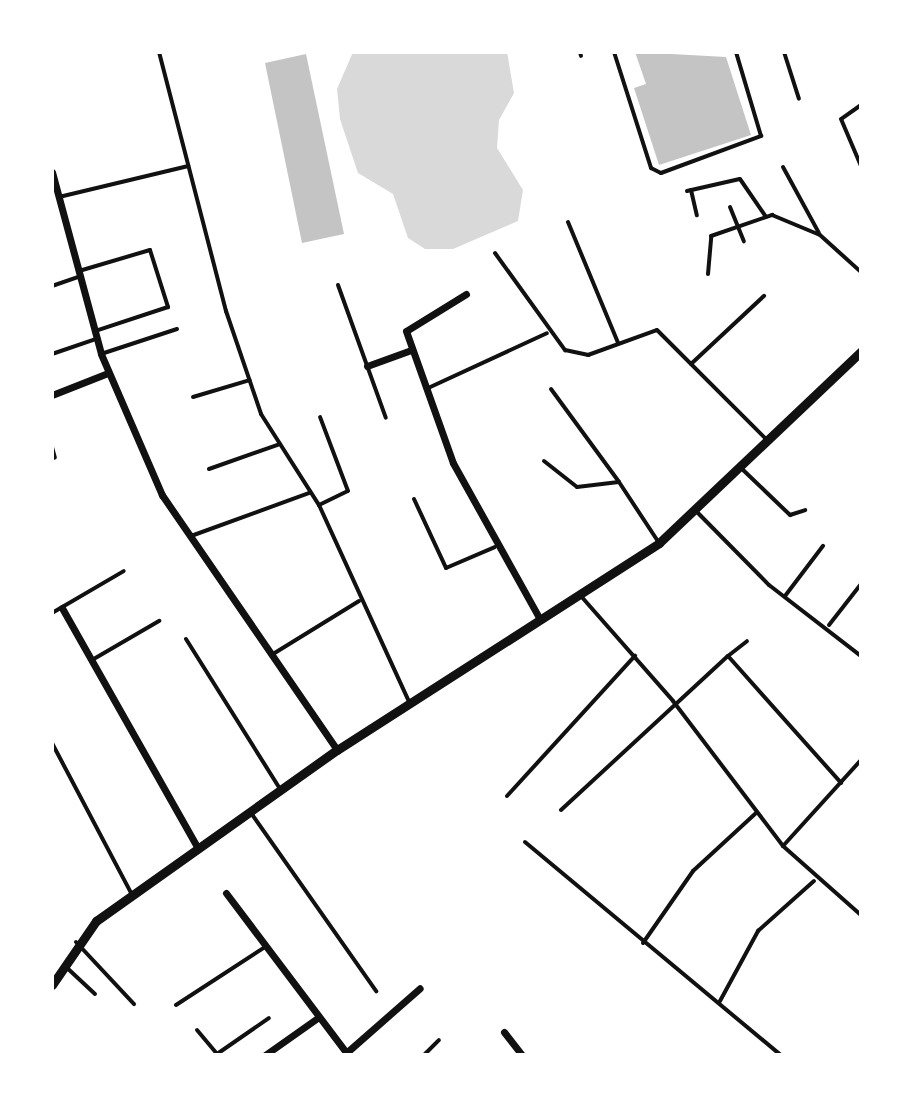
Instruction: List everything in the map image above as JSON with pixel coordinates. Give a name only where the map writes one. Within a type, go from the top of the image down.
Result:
[{"type":"street","points":[[52,172],[108,373],[188,537],[273,654],[337,750]]},
{"type":"street","points":[[52,209],[60,202]]},
{"type":"street","points":[[466,294],[406,331],[424,390],[495,547],[540,619]]},
{"type":"street","points":[[367,366],[411,350]]},
{"type":"street","points":[[52,985],[76,942],[132,895],[337,750],[659,543],[769,442],[861,351]]},
{"type":"street","points":[[52,395],[108,373]]},
{"type":"street","points":[[62,608],[198,848]]},
{"type":"street","points":[[226,893],[316,1019],[347,1054],[420,988]]},
{"type":"street","points":[[265,1055],[316,1019]]},
{"type":"street","points":[[504,1032],[522,1055]]},
{"type":"lane","points":[[159,52],[188,166],[250,380],[280,444],[319,505],[359,601],[409,702]]},
{"type":"lane","points":[[614,52],[658,173],[761,136],[736,52]]},
{"type":"lane","points":[[784,52],[799,99]]},
{"type":"lane","points":[[861,105],[841,119],[861,166]]},
{"type":"lane","points":[[60,202],[188,166]]},
{"type":"lane","points":[[783,167],[820,235],[861,272]]},
{"type":"lane","points":[[697,215],[689,190],[740,179],[766,217]]},
{"type":"lane","points":[[730,207],[744,241]]},
{"type":"lane","points":[[708,274],[711,236],[737,224],[766,217],[820,235]]},
{"type":"lane","points":[[568,222],[618,343]]},
{"type":"lane","points":[[52,286],[150,250],[168,307],[52,354]]},
{"type":"lane","points":[[495,253],[547,333],[579,355],[657,330],[769,442]]},
{"type":"lane","points":[[338,285],[386,418]]},
{"type":"lane","points":[[691,364],[764,296]]},
{"type":"lane","points":[[101,354],[177,329]]},
{"type":"lane","points":[[424,390],[547,333]]},
{"type":"lane","points":[[193,397],[250,380]]},
{"type":"lane","points":[[551,389],[659,543]]},
{"type":"lane","points":[[319,505],[348,491],[320,417]]},
{"type":"lane","points":[[209,469],[280,444]]},
{"type":"lane","points":[[52,447],[55,458]]},
{"type":"lane","points":[[544,461],[577,487],[619,482]]},
{"type":"lane","points":[[741,468],[790,515],[805,510]]},
{"type":"lane","points":[[188,537],[309,493]]},
{"type":"lane","points":[[414,499],[446,568],[495,547]]},
{"type":"lane","points":[[696,511],[785,596],[829,625],[861,656]]},
{"type":"lane","points":[[785,596],[823,546]]},
{"type":"lane","points":[[52,613],[124,571]]},
{"type":"lane","points":[[829,625],[861,584]]},
{"type":"lane","points":[[580,595],[673,701],[783,846],[814,881],[860,912]]},
{"type":"lane","points":[[273,654],[359,601]]},
{"type":"lane","points":[[92,660],[159,621]]},
{"type":"lane","points":[[186,639],[280,789]]},
{"type":"lane","points":[[561,810],[673,701],[747,641]]},
{"type":"lane","points":[[507,796],[635,656]]},
{"type":"lane","points":[[728,656],[841,783]]},
{"type":"lane","points":[[52,743],[132,895]]},
{"type":"lane","points":[[783,846],[861,760]]},
{"type":"lane","points":[[249,811],[376,991]]},
{"type":"lane","points":[[643,944],[693,871],[756,813]]},
{"type":"lane","points":[[525,842],[643,944],[720,1001],[781,1055]]},
{"type":"lane","points":[[720,1001],[758,931],[814,881]]},
{"type":"lane","points":[[76,942],[134,1004]]},
{"type":"lane","points":[[176,1005],[265,947]]},
{"type":"lane","points":[[63,964],[95,994]]},
{"type":"lane","points":[[197,1030],[218,1054],[269,1018]]},
{"type":"lane","points":[[424,1055],[439,1040]]},
{"type":"shaded area","points":[[353,52],[507,52],[514,93],[499,120],[497,148],[523,190],[518,221],[453,249],[425,249],[408,238],[393,194],[358,173],[340,119],[337,89]]},
{"type":"building","points":[[635,52],[726,57],[751,135],[659,165],[634,88],[646,84]]},
{"type":"building","points":[[306,54],[344,234],[302,243],[265,63]]}]
